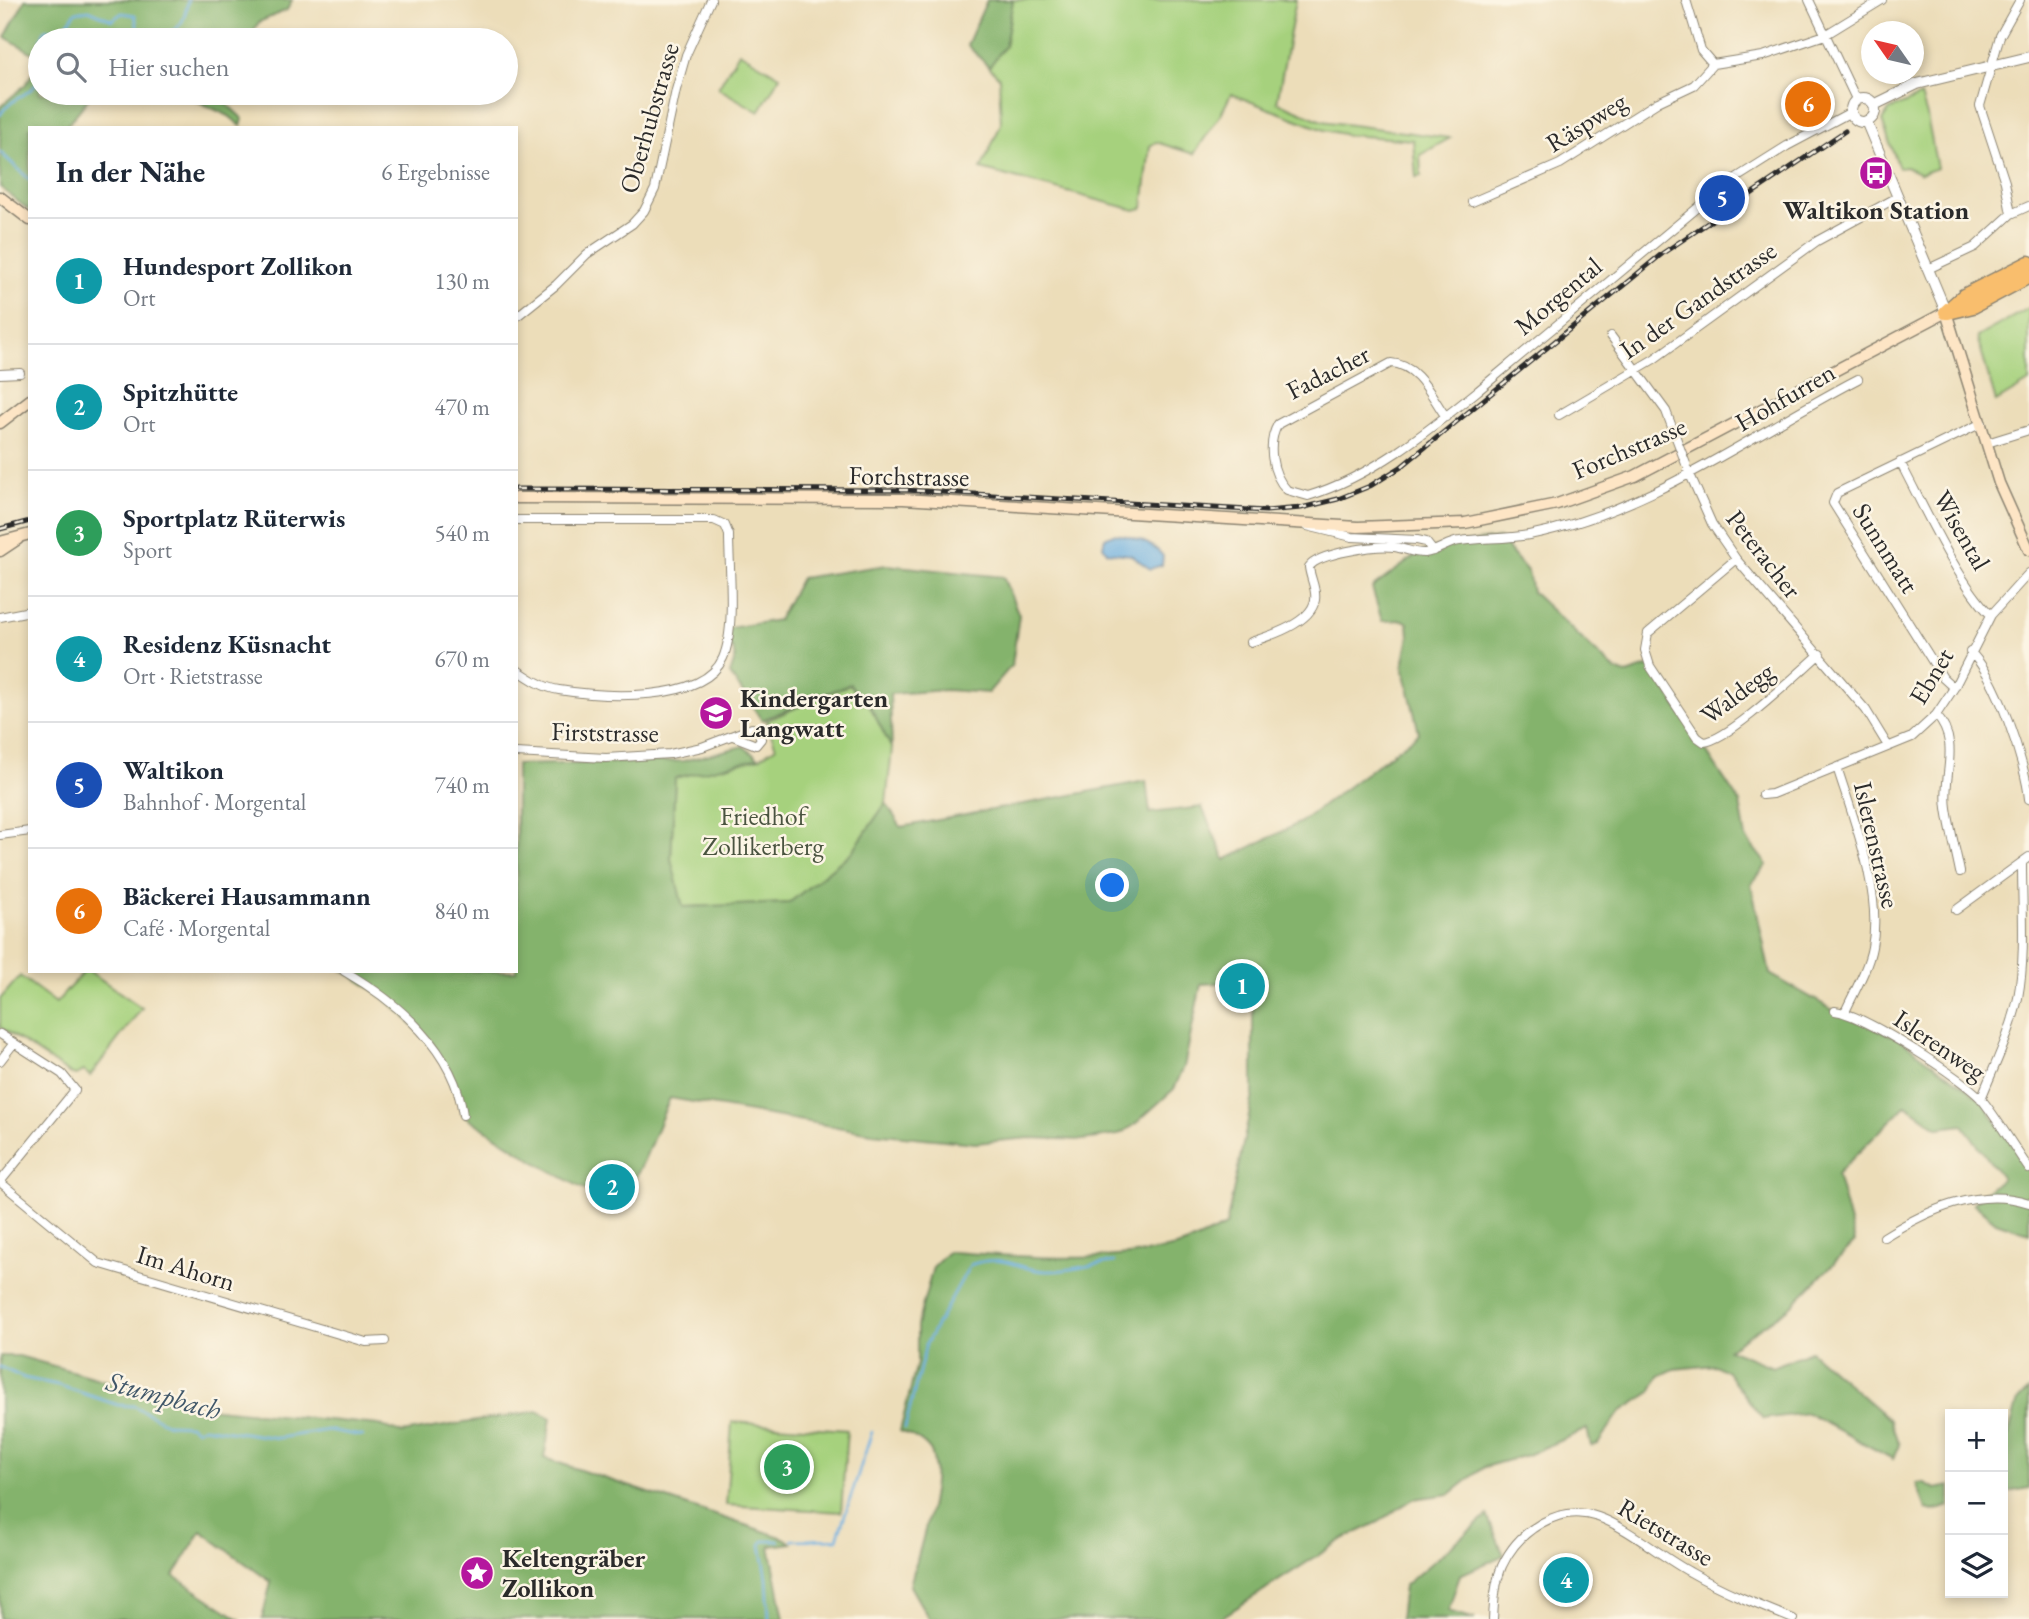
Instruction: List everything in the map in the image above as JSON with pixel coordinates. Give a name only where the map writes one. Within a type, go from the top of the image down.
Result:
[{"type":"highway","name":"Forchstrasse","points":[[1947,312],[1964,296],[2029,263]]},
{"type":"highway","name":"Forchstrasse","points":[[1947,312],[1973,306],[2029,276]]},
{"type":"main road","points":[[0,197],[28,218]]},
{"type":"main road","points":[[1947,312],[2012,517],[2029,550]]},
{"type":"main road","name":"Forchstrasse","points":[[518,498],[903,499],[1385,528],[1465,523],[1523,513],[1579,497],[1661,465],[1947,312]]},
{"type":"main road","points":[[0,423],[28,402]]},
{"type":"main road","points":[[0,542],[24,536]]},
{"type":"main road","points":[[0,551],[24,536]]},
{"type":"street","name":"Oberhubstrasse","points":[[518,315],[556,285],[587,254],[632,224],[644,211],[655,189],[686,55],[711,0]]},
{"type":"street","points":[[1686,0],[1701,50],[1713,64],[1763,56],[1825,35],[1882,0]]},
{"type":"street","points":[[1809,0],[1856,99],[1851,112],[1855,119],[1866,121]]},
{"type":"street","points":[[2011,214],[2005,182],[1980,106],[2000,36],[2020,0]]},
{"type":"street","points":[[1874,105],[1917,84],[2029,57]]},
{"type":"street","name":"Räspweg","points":[[1472,202],[1560,164],[1658,102],[1694,85],[1713,64]]},
{"type":"street","points":[[1856,99],[1868,99],[1874,105],[1875,113],[1866,121]]},
{"type":"street","name":"Morgental","points":[[1287,490],[1308,496],[1325,491],[1406,446],[1446,417],[1725,185],[1787,146],[1851,112]]},
{"type":"street","points":[[1866,121],[1896,198],[1947,312]]},
{"type":"street","name":"In der Gandstrasse","points":[[1559,415],[1638,369],[1817,241],[1896,198]]},
{"type":"street","points":[[1928,269],[1975,247],[2011,214],[2029,206]]},
{"type":"street","name":"Peteracher","points":[[1611,336],[1638,369],[1666,411],[1712,524],[1736,559],[1867,710],[1888,746]]},
{"type":"street","name":"Fadacher","points":[[1287,490],[1275,472],[1273,459],[1274,431],[1278,424],[1391,363],[1410,368],[1446,417]]},
{"type":"street","points":[[0,373],[20,373]]},
{"type":"street","name":"Hohfurren","points":[[1433,551],[1457,541],[1527,535],[1586,518],[1690,475],[1858,379]]},
{"type":"street","name":"Sunnmatt","points":[[1954,688],[1943,678],[1833,503],[1836,493],[1982,423]]},
{"type":"street","points":[[1987,443],[2029,430]]},
{"type":"street","name":"Wisental","points":[[1900,462],[1970,587],[1992,615]]},
{"type":"street","points":[[518,520],[714,520],[725,526],[729,535],[726,649],[717,669],[704,681],[668,692],[559,690],[518,670]]},
{"type":"street","name":"Forchstrasse","points":[[1301,524],[1352,537],[1417,540],[1426,542],[1433,551]]},
{"type":"street","points":[[1251,642],[1291,625],[1313,606],[1315,597],[1309,567],[1316,559],[1374,547],[1398,547],[1419,553],[1433,551]]},
{"type":"street","name":"Waldegg","points":[[1736,559],[1648,633],[1645,650],[1650,666],[1697,737],[1704,742],[1711,742],[1732,729],[1820,654]]},
{"type":"street","name":"Ebnet","points":[[1762,795],[1772,794],[1912,737],[1936,715],[1954,688],[1970,652],[1992,615],[2029,573]]},
{"type":"street","points":[[0,617],[28,611]]},
{"type":"street","points":[[1970,652],[1980,662],[2013,735],[2029,800]]},
{"type":"street","points":[[1936,715],[1942,722],[1950,743],[1946,805],[1960,872]]},
{"type":"street","name":"Firststrasse","points":[[518,753],[637,758],[670,754],[733,736]]},
{"type":"street","name":"Islerenstrasse","points":[[1837,767],[1858,834],[1875,914],[1872,948],[1845,1012]]},
{"type":"street","points":[[0,835],[28,831]]},
{"type":"street","points":[[1956,910],[2029,857]]},
{"type":"street","points":[[1981,1099],[2008,1032],[2018,998],[2021,969],[2022,864]]},
{"type":"street","points":[[347,973],[363,982],[426,1035],[449,1067],[461,1098],[463,1115]]},
{"type":"street","name":"Islerenweg","points":[[1835,1011],[1845,1012],[1898,1038],[1981,1099],[2029,1169]]},
{"type":"street","points":[[0,1034],[69,1080],[75,1090],[74,1096],[0,1182]]},
{"type":"street","points":[[0,1061],[14,1043]]},
{"type":"street","name":"Im Ahorn","points":[[0,1182],[98,1263],[366,1342],[385,1341]]},
{"type":"street","points":[[1884,1237],[1916,1217],[1944,1206],[1987,1197],[2029,1203]]},
{"type":"street","name":"Rietstrasse","points":[[1493,1619],[1502,1568],[1520,1538],[1545,1521],[1583,1513],[1612,1522],[1693,1574],[1793,1619]]},
{"type":"green space","points":[[25,0],[292,0],[287,10],[259,22],[255,28],[28,28],[28,50],[5,37]]},
{"type":"green space","points":[[987,0],[1013,0],[1005,46],[989,67],[967,45]]},
{"type":"green space","points":[[1013,0],[1296,0],[1277,102],[1322,121],[1450,138],[1420,155],[1421,176],[1416,177],[1413,140],[1348,135],[1324,130],[1231,94],[1194,154],[1156,142],[1150,146],[1143,208],[1135,210],[981,169],[1001,124],[999,77],[989,67],[1005,46]]},
{"type":"green space","points":[[739,52],[780,76],[759,112],[718,88]]},
{"type":"green space","points":[[28,81],[28,105],[83,105],[67,126],[28,126],[28,209],[0,187],[0,107]]},
{"type":"green space","points":[[1921,96],[1937,168],[1921,174],[1906,167],[1899,168],[1882,121],[1889,110]]},
{"type":"green space","points":[[206,105],[228,105],[243,119],[241,126],[229,116]]},
{"type":"green space","points":[[2029,308],[2029,382],[1996,402],[1977,337]]},
{"type":"green space","points":[[1499,538],[1528,572],[1532,592],[1616,671],[1627,674],[1650,666],[1740,803],[1746,838],[1767,865],[1751,884],[1770,974],[1835,1011],[1898,1038],[1981,1099],[2029,1169],[2029,1233],[1996,1222],[1973,1203],[2002,1178],[1963,1125],[1939,1128],[1906,1105],[1837,1174],[1855,1242],[1789,1308],[1728,1349],[1773,1367],[1810,1351],[1890,1420],[1899,1445],[1893,1459],[1807,1413],[1763,1419],[1727,1372],[1715,1365],[1674,1369],[1659,1376],[1651,1392],[1620,1412],[1598,1444],[1591,1446],[1587,1429],[1527,1455],[1484,1467],[1450,1494],[1413,1499],[1379,1522],[1345,1538],[1219,1619],[929,1619],[910,1586],[932,1498],[934,1464],[931,1452],[925,1445],[900,1431],[917,1363],[917,1326],[933,1267],[948,1252],[1062,1258],[1148,1253],[1182,1245],[1226,1226],[1253,1096],[1253,981],[1201,984],[1184,1067],[1174,1089],[1133,1126],[1117,1135],[1083,1140],[1030,1138],[975,1143],[872,1133],[670,1098],[640,1169],[614,1206],[539,1164],[463,1115],[458,1093],[448,1071],[419,1031],[383,997],[347,973],[518,973],[518,765],[683,761],[743,746],[759,758],[675,778],[671,859],[683,907],[789,903],[852,852],[886,803],[901,827],[1146,781],[1150,813],[1202,807],[1225,860],[1301,822],[1419,733],[1403,666],[1409,636],[1408,623],[1403,620],[1382,621],[1372,588],[1419,553],[1446,545]]},
{"type":"green space","points":[[887,565],[1003,577],[1019,615],[1012,665],[988,693],[946,690],[890,694],[892,749],[867,700],[863,702],[850,684],[762,720],[730,674],[735,659],[733,648],[726,649],[729,628],[778,620],[801,578]]},
{"type":"green space","name":"Friedhof Zollikerberg","points":[[850,684],[863,702],[867,700],[892,749],[886,803],[852,852],[789,903],[682,907],[671,859],[675,777],[759,758],[776,747],[766,721]]},
{"type":"green space","points":[[82,973],[92,973],[142,1008],[90,1076],[84,1071],[76,1075],[69,1073],[0,1027],[0,999],[20,976],[56,1003]]},
{"type":"green space","points":[[0,1356],[19,1356],[197,1407],[379,1425],[402,1433],[538,1411],[551,1418],[544,1458],[784,1538],[791,1543],[770,1546],[784,1619],[262,1619],[271,1582],[201,1531],[174,1576],[239,1619],[0,1619]]},
{"type":"green space","points":[[2029,1390],[2029,1488],[2008,1492],[2008,1437],[2018,1400]]},
{"type":"green space","points":[[732,1422],[847,1430],[841,1512],[726,1505]]},
{"type":"green space","points":[[1916,1483],[1925,1483],[1936,1489],[1945,1487],[1945,1507],[1933,1511],[1926,1509]]},
{"type":"green space","points":[[1487,1516],[1504,1555],[1460,1575],[1448,1611],[1475,1619],[1400,1619],[1404,1586]]},
{"type":"water","points":[[1113,534],[1134,538],[1153,547],[1163,556],[1162,565],[1150,569],[1131,555],[1107,552],[1103,546],[1105,538]]},
{"type":"waterway","points":[[176,28],[182,23],[188,0]]},
{"type":"waterway","points":[[64,28],[76,12],[89,10],[112,20],[122,13],[135,15],[137,28]]},
{"type":"waterway","points":[[0,115],[9,104],[28,91]]},
{"type":"waterway","points":[[0,152],[28,178]]},
{"type":"waterway","points":[[905,1428],[926,1344],[970,1265],[993,1260],[1037,1270],[1055,1271],[1114,1262]]},
{"type":"waterway","name":"Stumpbach","points":[[0,1367],[24,1378],[58,1385],[118,1405],[134,1406],[168,1424],[190,1425],[197,1430],[203,1427],[278,1438],[328,1430],[362,1436]]},
{"type":"waterway","points":[[792,1540],[837,1539],[872,1432]]},
{"type":"waterway","points":[[769,1619],[767,1578],[761,1545],[763,1541],[779,1541]]},
{"type":"railway","points":[[518,489],[906,490],[1266,511],[1301,508],[1338,499],[1370,486],[1401,467],[1663,253],[1845,131]]},
{"type":"railway","points":[[0,529],[28,522]]},
{"type":"place","name":"Bäckerei Hausammann","points":[[1808,104]]},
{"type":"place","name":"Waltikon Station","points":[[1876,173]]},
{"type":"place","name":"Waltikon","points":[[1722,198]]},
{"type":"place","name":"Kindergarten Langwatt","points":[[716,713]]},
{"type":"place","name":"Hundesport Zollikon","points":[[1242,986]]},
{"type":"place","name":"Spitzhütte","points":[[612,1187]]},
{"type":"place","name":"Sportplatz Rüterwis","points":[[787,1467]]},
{"type":"place","name":"Keltengräber Zollikon","points":[[477,1573]]},
{"type":"place","name":"Residenz Küsnacht","points":[[1566,1580]]}]
